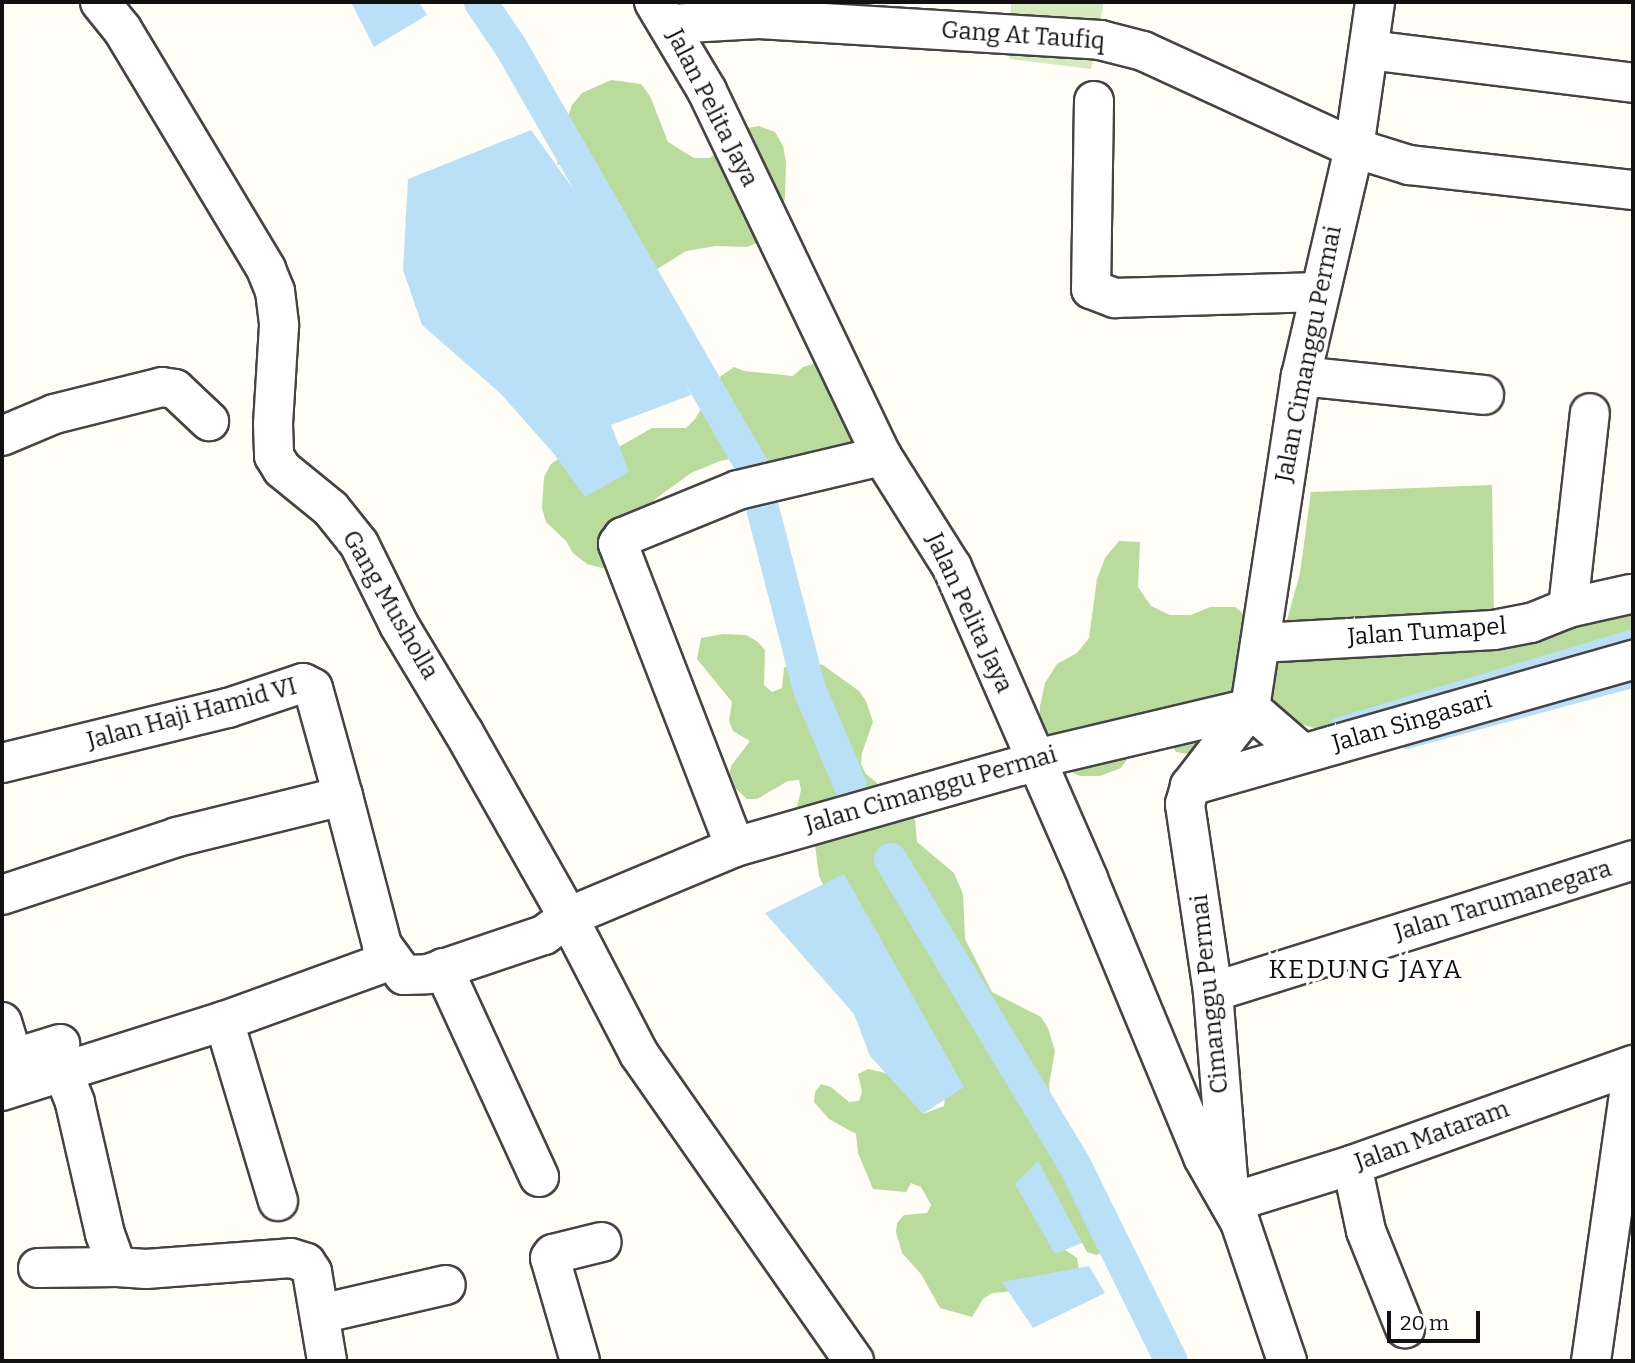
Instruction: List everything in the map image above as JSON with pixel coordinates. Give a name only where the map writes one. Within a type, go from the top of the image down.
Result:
[{"type":"street","name":"Gang Musholla","points":[[100,2],[122,29],[266,269],[275,291],[279,326],[273,417],[274,456],[282,469],[331,509],[359,544],[399,625],[568,917],[639,1054],[854,1361]]},
{"type":"street","name":"Jalan Cimanggu Permai","points":[[1190,786],[1250,708],[1301,376],[1354,148],[1375,2]]},
{"type":"street","name":"Gang At Taufiq","points":[[662,13],[759,19],[798,11],[1123,44],[1354,148],[1409,164],[1633,190]]},
{"type":"street","name":"Jalan Pelita Jaya","points":[[662,13],[707,91],[882,456],[928,525],[952,567],[1093,891],[1203,1157],[1230,1203]]},
{"type":"street","points":[[1369,50],[1633,83]]},
{"type":"street","points":[[1094,102],[1091,289],[1115,298],[1319,292]]},
{"type":"street","points":[[1301,376],[1484,395]]},
{"type":"street","points":[[2,436],[54,414],[162,387],[175,389],[209,421]]},
{"type":"street","points":[[1568,608],[1590,412]]},
{"type":"street","points":[[735,847],[618,544],[624,537],[738,490],[882,456]]},
{"type":"street","name":"Jalan Tumapel","points":[[1260,643],[1494,630],[1531,623],[1568,608],[1630,594]]},
{"type":"street","name":"Jalan Singasari","points":[[1190,786],[1300,752],[1633,660]]},
{"type":"street","name":"Jalan Haji Hamid VI","points":[[2,763],[228,708],[303,683],[313,688],[387,952]]},
{"type":"street","name":"Jalan Cimanggu Permai","points":[[387,952],[404,975],[428,974],[544,935],[568,917],[735,847],[1020,766],[1035,759],[1250,708]]},
{"type":"street","points":[[1250,708],[1300,752]]},
{"type":"street","name":"Cimanggu Permai","points":[[1190,786],[1185,804],[1213,992],[1230,1203]]},
{"type":"street","points":[[2,895],[177,837],[343,796]]},
{"type":"street","name":"Jalan Tarumanegara","points":[[1213,992],[1633,860]]},
{"type":"street","points":[[5,1070],[62,1070],[223,1021],[387,952]]},
{"type":"street","points":[[5,1070],[85,1036],[256,991],[387,952]]},
{"type":"street","points":[[443,968],[539,1177]]},
{"type":"street","points":[[223,1021],[278,1201]]},
{"type":"street","points":[[2,1022],[5,1070]]},
{"type":"street","points":[[1591,1361],[1633,1065]]},
{"type":"street","name":"Jalan Mataram","points":[[1230,1203],[1352,1165],[1633,1065]]},
{"type":"street","points":[[62,1070],[75,1103],[105,1234],[117,1267]]},
{"type":"street","points":[[1352,1165],[1366,1231],[1405,1328]]},
{"type":"street","points":[[1230,1203],[1240,1222],[1287,1361]]},
{"type":"street","points":[[580,1361],[550,1258],[553,1254],[602,1242]]},
{"type":"street","points":[[38,1268],[146,1269],[296,1259],[306,1263],[312,1272],[327,1361]]},
{"type":"street","points":[[320,1314],[446,1285]]},
{"type":"green space","points":[[1011,2],[1104,2],[1091,69],[1010,59]]},
{"type":"green space","points":[[611,80],[641,84],[650,96],[668,142],[694,158],[710,158],[743,129],[759,126],[775,132],[783,146],[786,162],[785,198],[780,214],[764,240],[747,247],[716,246],[686,251],[651,273],[626,282],[590,230],[596,216],[595,190],[584,182],[568,161],[557,165],[563,130],[572,105],[582,93]]},
{"type":"green space","points":[[820,362],[871,445],[770,466],[749,455],[720,461],[691,473],[654,500],[651,514],[618,567],[602,568],[587,564],[573,553],[566,541],[546,522],[542,508],[544,477],[551,464],[564,455],[610,452],[652,428],[686,428],[695,419],[721,376],[734,367],[744,371],[793,376],[803,367]]},
{"type":"green space","points":[[1492,485],[1494,621],[1287,620],[1300,573],[1311,492]]},
{"type":"green space","points":[[1119,541],[1140,542],[1138,587],[1151,606],[1170,615],[1191,615],[1210,607],[1235,607],[1252,620],[1482,650],[1525,644],[1633,606],[1633,669],[1324,731],[1284,719],[1265,718],[1224,760],[1176,752],[1165,735],[1134,749],[1121,768],[1100,776],[1080,776],[1061,767],[1039,730],[1040,706],[1045,683],[1057,664],[1077,653],[1089,638],[1097,579],[1105,558]]},
{"type":"green space","points":[[723,634],[746,635],[765,650],[764,685],[772,692],[782,688],[784,668],[801,659],[823,665],[859,691],[866,701],[873,722],[862,753],[861,764],[866,774],[909,810],[915,820],[917,842],[954,873],[963,894],[965,939],[992,992],[1041,1017],[1048,1028],[1055,1051],[1049,1085],[1052,1108],[1068,1142],[1078,1146],[1086,1156],[1087,1193],[1109,1230],[1106,1251],[1096,1255],[1087,1252],[1082,1243],[1058,1245],[1077,1258],[1079,1269],[1016,1291],[992,1293],[983,1299],[972,1317],[940,1308],[921,1274],[902,1253],[896,1232],[897,1223],[904,1215],[927,1213],[931,1205],[921,1187],[911,1183],[906,1192],[873,1189],[858,1153],[856,1134],[829,1119],[814,1102],[815,1092],[821,1084],[831,1087],[849,1102],[859,1101],[862,1092],[858,1074],[868,1069],[890,1074],[923,1114],[944,1106],[945,1097],[819,876],[815,845],[809,839],[796,811],[801,790],[799,780],[788,781],[757,799],[747,799],[733,786],[729,776],[731,766],[750,741],[733,731],[729,721],[732,702],[697,659],[701,638]]},
{"type":"water","points":[[351,2],[419,2],[427,15],[374,47]]},
{"type":"water","points":[[531,130],[626,262],[691,395],[611,425],[629,472],[585,497],[554,454],[500,393],[422,325],[403,270],[408,179]]},
{"type":"water","points":[[844,874],[964,1087],[923,1114],[870,1056],[854,1014],[765,913]]},
{"type":"water","points":[[1038,1161],[1082,1243],[1055,1254],[1015,1184]]},
{"type":"water","points":[[1089,1266],[1105,1293],[1033,1328],[1002,1282]]},
{"type":"waterway","points":[[480,2],[510,46],[751,465],[809,689],[850,785]]},
{"type":"waterway","points":[[1336,723],[1633,634]]},
{"type":"waterway","points":[[1407,744],[1633,683]]},
{"type":"waterway","points":[[890,859],[1075,1166],[1171,1361]]},
{"type":"district","name":"KEDUNG JAYA","points":[[1366,970]]}]
